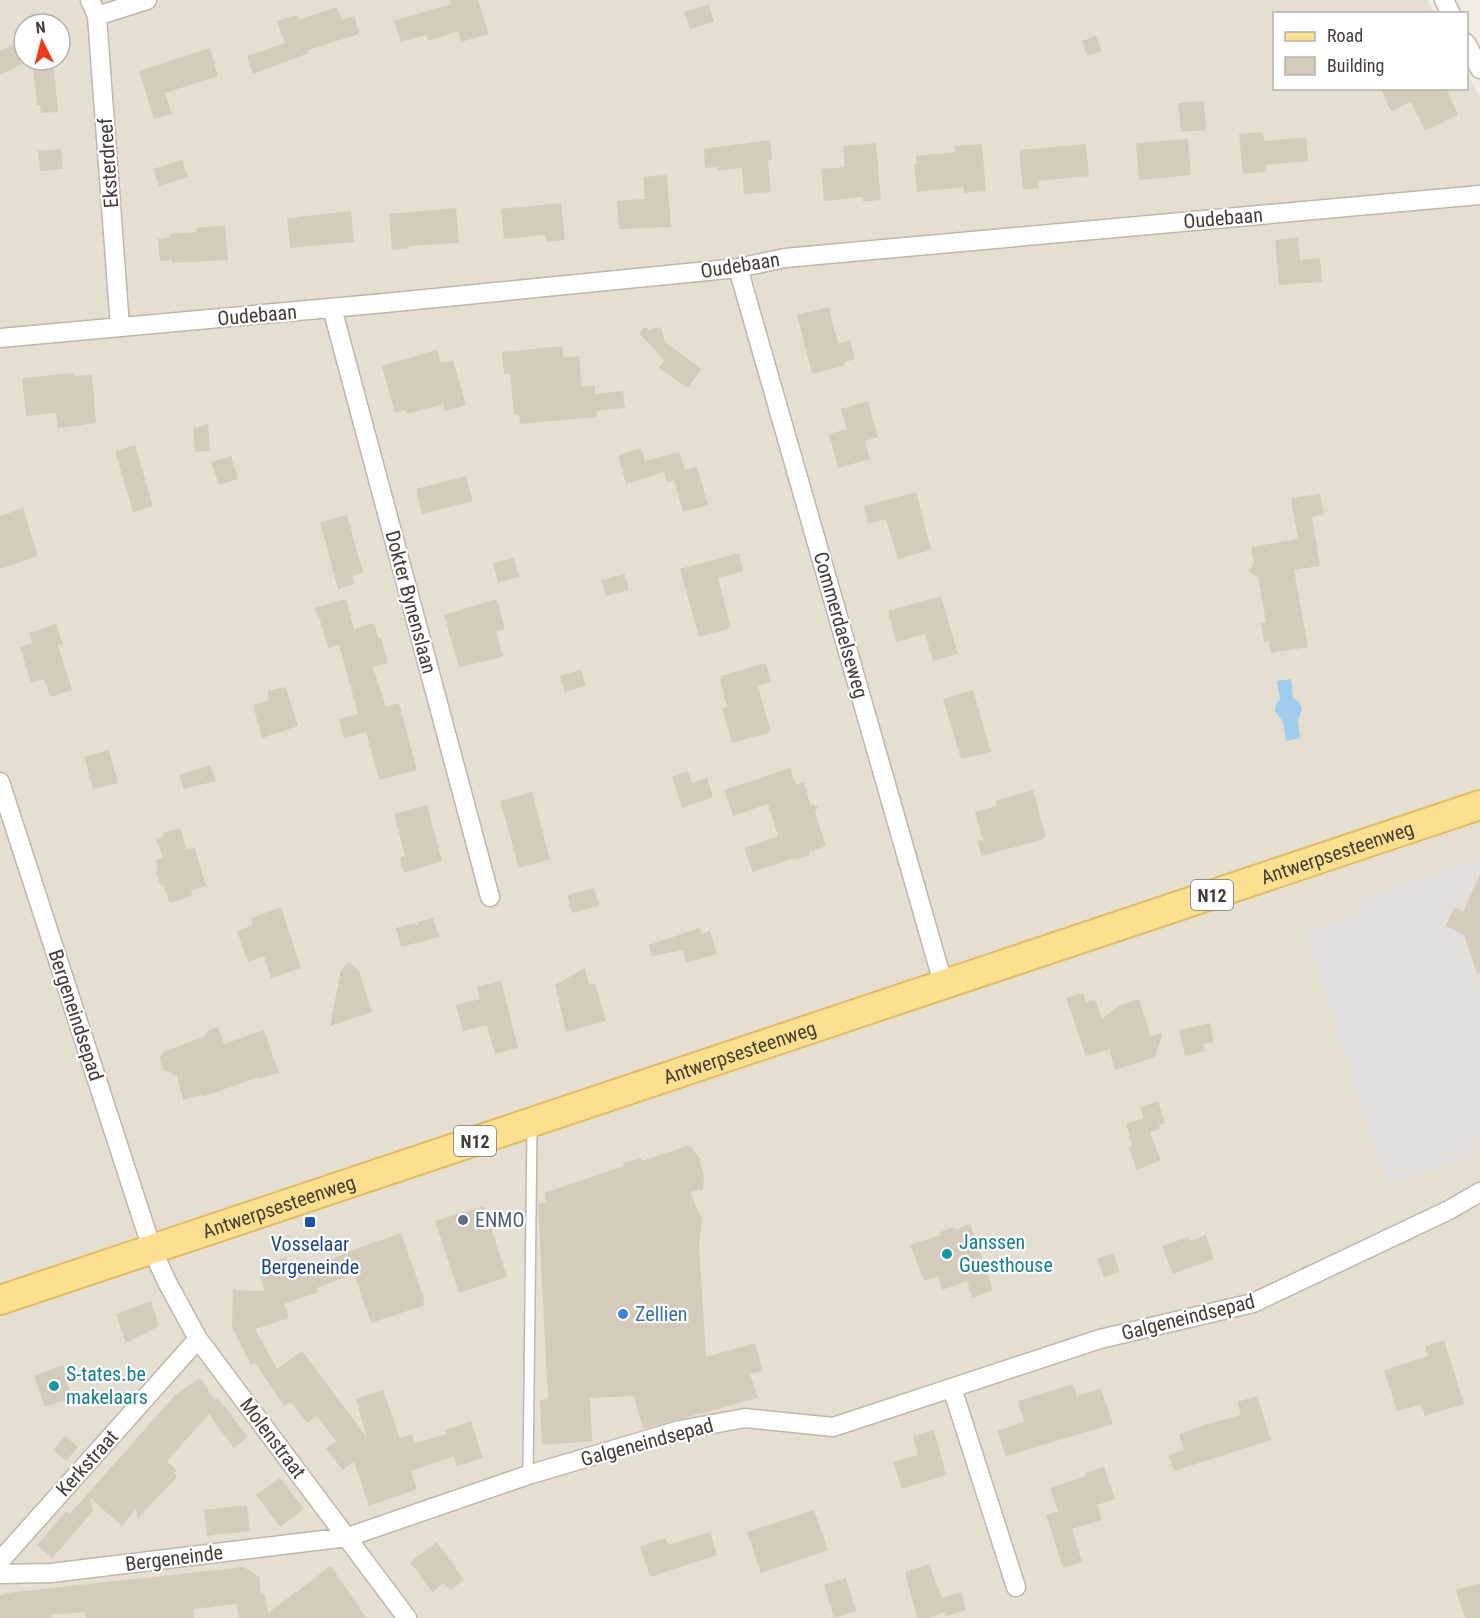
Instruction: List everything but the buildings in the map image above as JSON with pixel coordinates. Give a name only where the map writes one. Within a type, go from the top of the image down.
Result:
[{"type":"main road","name":"Antwerpsesteenweg","points":[[0,1300],[1480,804]]},
{"type":"street","points":[[94,8],[147,0]]},
{"type":"street","name":"Eksterdreef","points":[[94,8],[120,327]]},
{"type":"street","points":[[1468,45],[1480,69]]},
{"type":"street","name":"Oudebaan","points":[[0,338],[738,268],[785,258],[1480,195]]},
{"type":"street","name":"Commerdaelseweg","points":[[738,268],[943,983]]},
{"type":"street","name":"Dokter Bynenslaan","points":[[332,308],[490,897]]},
{"type":"street","name":"Bergeneindsepad","points":[[0,782],[152,1249]]},
{"type":"street","name":"Galgeneindsepad","points":[[348,1537],[528,1475],[680,1430],[745,1418],[833,1427],[1100,1339],[1254,1303],[1449,1210],[1480,1192]]},
{"type":"street","name":"Molenstraat","points":[[152,1249],[198,1339],[407,1618]]},
{"type":"street","name":"Kerkstraat","points":[[0,1561],[198,1339]]},
{"type":"street","points":[[952,1388],[1016,1587]]},
{"type":"street","name":"Bergeneinde","points":[[0,1574],[51,1573],[348,1537]]},
{"type":"lane","points":[[528,1475],[532,1121]]},
{"type":"shaded area","points":[[0,0],[1427,0],[1434,12],[1273,12],[1273,90],[1468,90],[1468,75],[1480,98],[1480,1618],[0,1618]]},
{"type":"shaded area","points":[[1480,859],[1480,899],[1455,907],[1445,926],[1464,935],[1480,985],[1480,1137],[1467,1141],[1473,1158],[1386,1184],[1306,932],[1361,914],[1357,900]]},
{"type":"water","points":[[1291,679],[1293,698],[1299,702],[1302,709],[1298,720],[1300,738],[1286,741],[1283,722],[1275,711],[1280,699],[1277,681]]},
{"type":"place","name":"ENMO","points":[[463,1220]]},
{"type":"place","name":"Vosselaar Bergeneinde","points":[[310,1222]]},
{"type":"place","name":"Janssen Guesthouse","points":[[947,1254]]},
{"type":"place","name":"Zellien","points":[[623,1314]]},
{"type":"place","name":"S-tates.be makelaars","points":[[54,1386]]}]
